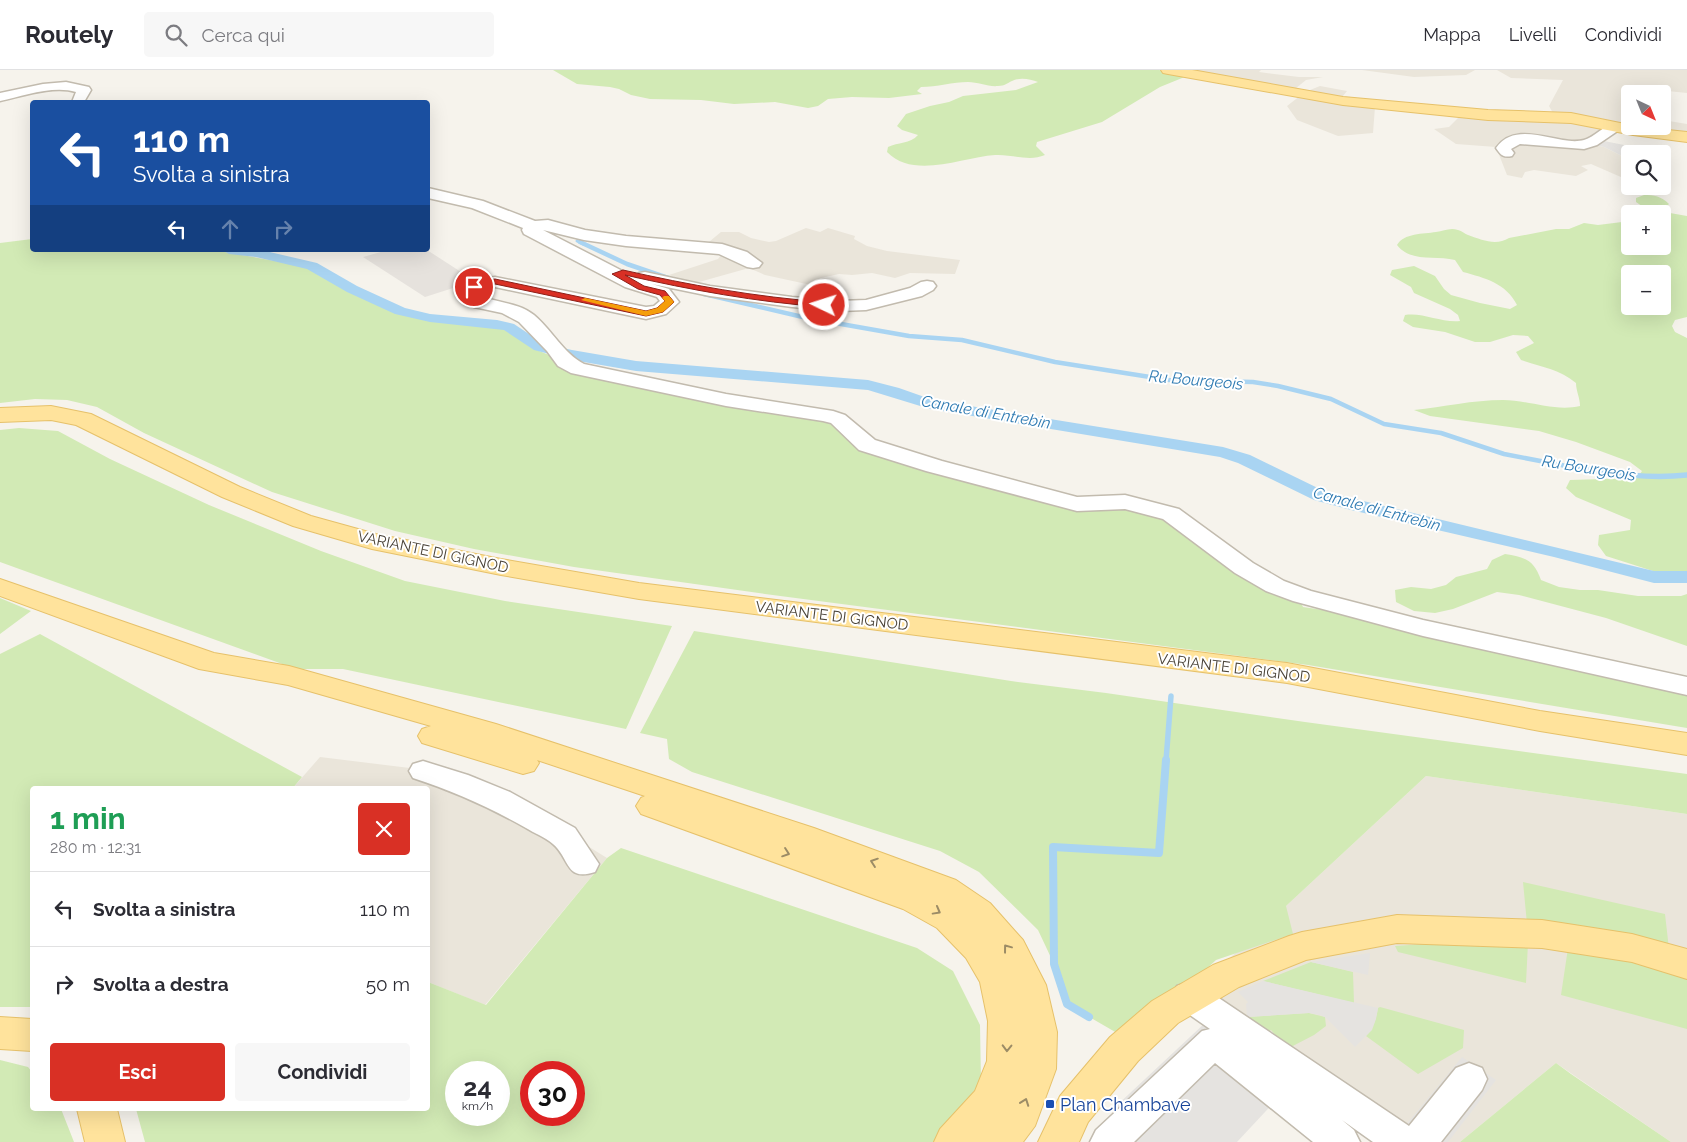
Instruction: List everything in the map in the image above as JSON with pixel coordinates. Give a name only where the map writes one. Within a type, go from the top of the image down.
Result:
[{"type":"main road","points":[[1168,70],[1343,101],[1488,115],[1572,118],[1614,127],[1687,137]]},
{"type":"main road","name":"VARIANTE DI GIGNOD","points":[[0,415],[51,413],[83,419],[231,492],[302,521],[372,541],[501,567],[639,590],[1287,673],[1540,721],[1687,744]]},
{"type":"main road","points":[[0,587],[209,662],[250,682],[573,779],[915,898],[949,918],[979,948],[998,979],[1007,1021],[1006,1061],[991,1102],[954,1142]]},
{"type":"main road","points":[[209,662],[289,676],[485,731],[802,837],[944,889],[978,913],[1010,950],[1028,985],[1038,1032],[1036,1069],[1021,1113],[998,1142]]},
{"type":"main road","points":[[1058,1142],[1074,1109],[1124,1048],[1165,1012],[1189,996],[1226,976],[1302,946],[1397,930],[1542,934],[1632,948],[1687,964]]},
{"type":"main road","points":[[0,1033],[30,1035]]},
{"type":"main road","points":[[97,1111],[105,1142]]},
{"type":"street","points":[[0,91],[78,86],[84,90],[79,100]]},
{"type":"street","points":[[0,97],[54,87]]},
{"type":"street","points":[[1507,153],[1503,148],[1507,142],[1513,140],[1525,139],[1587,145],[1614,127]]},
{"type":"street","points":[[430,193],[477,204],[533,226],[548,225],[584,235],[626,241],[722,249],[741,256],[753,264]]},
{"type":"street","points":[[533,226],[530,230],[641,288],[662,293],[670,302],[660,310],[646,313],[495,282],[479,284],[470,290],[469,298],[480,303],[508,309],[526,318],[565,362],[589,372],[726,400],[826,414],[838,419],[867,446],[1077,504],[1125,502],[1170,514],[1244,568],[1275,586],[1302,596],[1423,628],[1687,686]]},
{"type":"street","points":[[616,274],[623,272],[720,292],[792,302],[840,306],[866,304],[916,292],[927,286]]},
{"type":"street","points":[[423,771],[458,782],[500,800],[564,836],[584,864]]},
{"type":"street","points":[[1189,996],[1403,1142]]},
{"type":"street","points":[[1109,1142],[1214,1042],[1341,1142]]},
{"type":"street","points":[[1419,1142],[1468,1079]]},
{"type":"shaded area","points":[[1163,70],[1261,70],[1259,72],[1299,77],[1323,77],[1306,80],[1290,93]]},
{"type":"shaded area","points":[[1362,70],[1475,70],[1466,75],[1414,77]]},
{"type":"shaded area","points":[[1497,70],[1687,70],[1687,93],[1671,91],[1671,85],[1621,85],[1621,129],[1618,129],[1595,145],[1604,147],[1621,156],[1621,177],[1591,164],[1581,166],[1588,170],[1576,176],[1534,170],[1525,172],[1522,178],[1507,175],[1496,147],[1456,144],[1434,129],[1449,127],[1462,114],[1375,107],[1373,133],[1338,136],[1297,120],[1287,106],[1305,92],[1320,86],[1347,91],[1343,96],[1351,97],[1351,99],[1489,113],[1554,115],[1549,106],[1563,80],[1511,78]]},
{"type":"shaded area","points":[[1671,121],[1687,124],[1687,138],[1664,135],[1671,135]]},
{"type":"shaded area","points":[[1599,140],[1624,145],[1621,145],[1621,156],[1604,147],[1595,145]]},
{"type":"shaded area","points":[[806,228],[820,232],[828,228],[855,236],[854,239],[867,246],[887,251],[960,260],[955,274],[910,273],[895,278],[872,273],[839,274],[821,278],[811,285],[765,275],[749,268],[692,284],[669,275],[718,259],[721,255],[715,252],[698,251],[721,232],[739,232],[751,238],[769,242],[776,241]]},
{"type":"shaded area","points":[[381,252],[430,252],[475,281],[425,297],[363,257]]},
{"type":"shaded area","points":[[320,757],[475,776],[607,858],[485,1005],[430,983],[430,786],[295,786]]},
{"type":"shaded area","points":[[1426,776],[1687,814],[1687,1142],[1671,1142],[1556,1063],[1460,1142],[1392,1142],[1189,996]]},
{"type":"shaded area","points":[[1370,953],[1368,975],[1311,962]]},
{"type":"shaded area","points":[[1263,981],[1378,1008],[1372,1030],[1355,1047],[1325,1017],[1320,1015],[1309,1013],[1247,1017],[1246,1004],[1248,1002],[1238,992]]},
{"type":"shaded area","points":[[1206,1022],[1294,1081],[1237,1142],[1133,1142],[1114,1108]]},
{"type":"shaded area","points":[[1462,1057],[1496,1080],[1448,1142],[1415,1142],[1400,1132]]},
{"type":"green space","points":[[553,70],[1159,70],[1187,76],[1160,87],[1102,122],[1037,142],[1036,146],[1045,155],[1027,158],[995,155],[925,166],[911,165],[898,160],[887,152],[888,147],[911,140],[918,135],[902,130],[897,126],[906,114],[949,102],[963,96],[1016,90],[1038,82],[1018,79],[1002,86],[972,82],[921,87],[917,91],[922,94],[889,98],[852,97],[828,99],[818,106],[808,108],[775,102],[734,104],[701,100],[650,99],[631,95],[610,87],[577,84]]},
{"type":"green space","points":[[1651,195],[1663,199],[1669,204],[1640,205],[1636,202],[1636,198]]},
{"type":"green space","points":[[1671,213],[1687,216],[1687,317],[1675,320],[1672,326],[1675,332],[1687,338],[1687,572],[1653,571],[1606,556],[1598,545],[1599,535],[1630,530],[1631,520],[1576,497],[1566,488],[1570,480],[1637,478],[1642,471],[1630,462],[1576,442],[1539,431],[1430,416],[1414,410],[1492,400],[1561,408],[1580,406],[1576,383],[1570,378],[1556,371],[1521,360],[1516,352],[1534,343],[1528,336],[1513,335],[1490,342],[1475,342],[1445,332],[1413,327],[1403,321],[1405,315],[1412,314],[1460,321],[1458,315],[1450,309],[1414,293],[1411,287],[1390,275],[1392,270],[1414,266],[1435,276],[1451,295],[1510,309],[1517,305],[1501,286],[1487,279],[1463,272],[1455,260],[1409,254],[1397,245],[1400,241],[1409,236],[1455,229],[1478,239],[1499,242],[1509,238],[1556,229],[1569,229],[1584,223],[1598,225],[1621,222],[1621,255],[1671,255]]},
{"type":"green space","points":[[30,239],[30,252],[225,252],[308,267],[394,311],[436,320],[500,325],[532,348],[549,355],[560,368],[576,375],[747,408],[830,421],[851,436],[854,446],[875,454],[1170,518],[1300,601],[1303,607],[1337,612],[1687,690],[1687,728],[1308,665],[574,567],[474,549],[395,531],[272,492],[144,433],[97,407],[67,400],[35,399],[0,403],[0,243]]},
{"type":"green space","points":[[19,428],[58,431],[110,459],[209,505],[321,551],[405,581],[505,601],[672,626],[626,729],[343,669],[296,669],[0,562],[0,430]]},
{"type":"green space","points":[[1505,554],[1528,561],[1535,568],[1541,580],[1559,587],[1638,596],[1681,596],[1687,594],[1687,646],[1606,618],[1519,595],[1497,592],[1453,609],[1435,613],[1414,611],[1396,602],[1395,590],[1411,587],[1431,589],[1446,585],[1456,577],[1487,569],[1492,560]]},
{"type":"green space","points":[[0,598],[31,611],[0,634]]},
{"type":"green space","points":[[694,631],[1011,681],[1687,774],[1687,814],[1426,776],[1286,906],[1293,934],[1216,960],[1129,1040],[1067,1004],[1054,964],[1038,930],[979,872],[940,851],[692,772],[669,759],[667,739],[640,733]]},
{"type":"green space","points":[[40,634],[302,777],[294,786],[30,786],[30,1007],[0,1007],[0,654]]},
{"type":"green space","points":[[621,848],[917,948],[953,971],[980,1025],[981,1082],[934,1142],[145,1142],[137,1111],[430,1111],[430,983],[486,1005],[607,858]]},
{"type":"green space","points":[[1523,882],[1665,914],[1669,949],[1527,924]]},
{"type":"green space","points":[[1452,942],[1528,943],[1526,983],[1398,952],[1395,946]]},
{"type":"green space","points":[[1568,948],[1636,959],[1687,974],[1687,1029],[1561,995]]},
{"type":"green space","points":[[1311,962],[1353,972],[1354,1003],[1263,981]]},
{"type":"green space","points":[[1378,1008],[1464,1030],[1463,1048],[1418,1074],[1366,1036],[1373,1026]]},
{"type":"green space","points":[[1309,1013],[1325,1017],[1326,1026],[1314,1035],[1287,1049],[1271,1030],[1268,1032],[1247,1017]]},
{"type":"green space","points":[[0,1060],[28,1067],[30,1070],[30,1111],[62,1111],[74,1142],[0,1142]]},
{"type":"green space","points":[[1556,1063],[1571,1074],[1671,1142],[1460,1142]]},
{"type":"waterway","name":"Ru Bourgeois","points":[[577,241],[583,244]]},
{"type":"waterway","name":"Ru Bourgeois","points":[[580,242],[627,264],[668,278]]},
{"type":"waterway","name":"Canale di Entrebin","points":[[247,252],[312,266],[352,289],[400,311],[430,318],[497,324],[509,327],[539,347],[572,355],[636,366],[868,385],[893,391],[930,404],[1223,452],[1244,459],[1320,496],[1357,506],[1557,552],[1654,577],[1687,577]]},
{"type":"waterway","name":"Ru Bourgeois","points":[[704,294],[807,318],[909,336],[962,340],[1055,362],[1169,380],[1253,382],[1278,386],[1331,399],[1384,424],[1441,433],[1504,454],[1582,469]]},
{"type":"waterway","name":"Ru Bourgeois","points":[[1575,467],[1631,475],[1687,475]]},
{"type":"waterway","points":[[1166,761],[1171,696]]},
{"type":"waterway","points":[[1089,1017],[1067,1004],[1054,964],[1053,847],[1159,853],[1166,760]]},
{"type":"slow traffic","points":[[585,300],[646,313],[660,310],[670,302],[666,298]]},
{"type":"place","name":"Plan Chambave","points":[[1050,1104]]},
{"type":"route","points":[[474,287],[479,284],[495,282],[646,313],[660,310],[670,302],[662,293],[641,288],[616,274],[623,272],[695,289],[824,305]]}]
